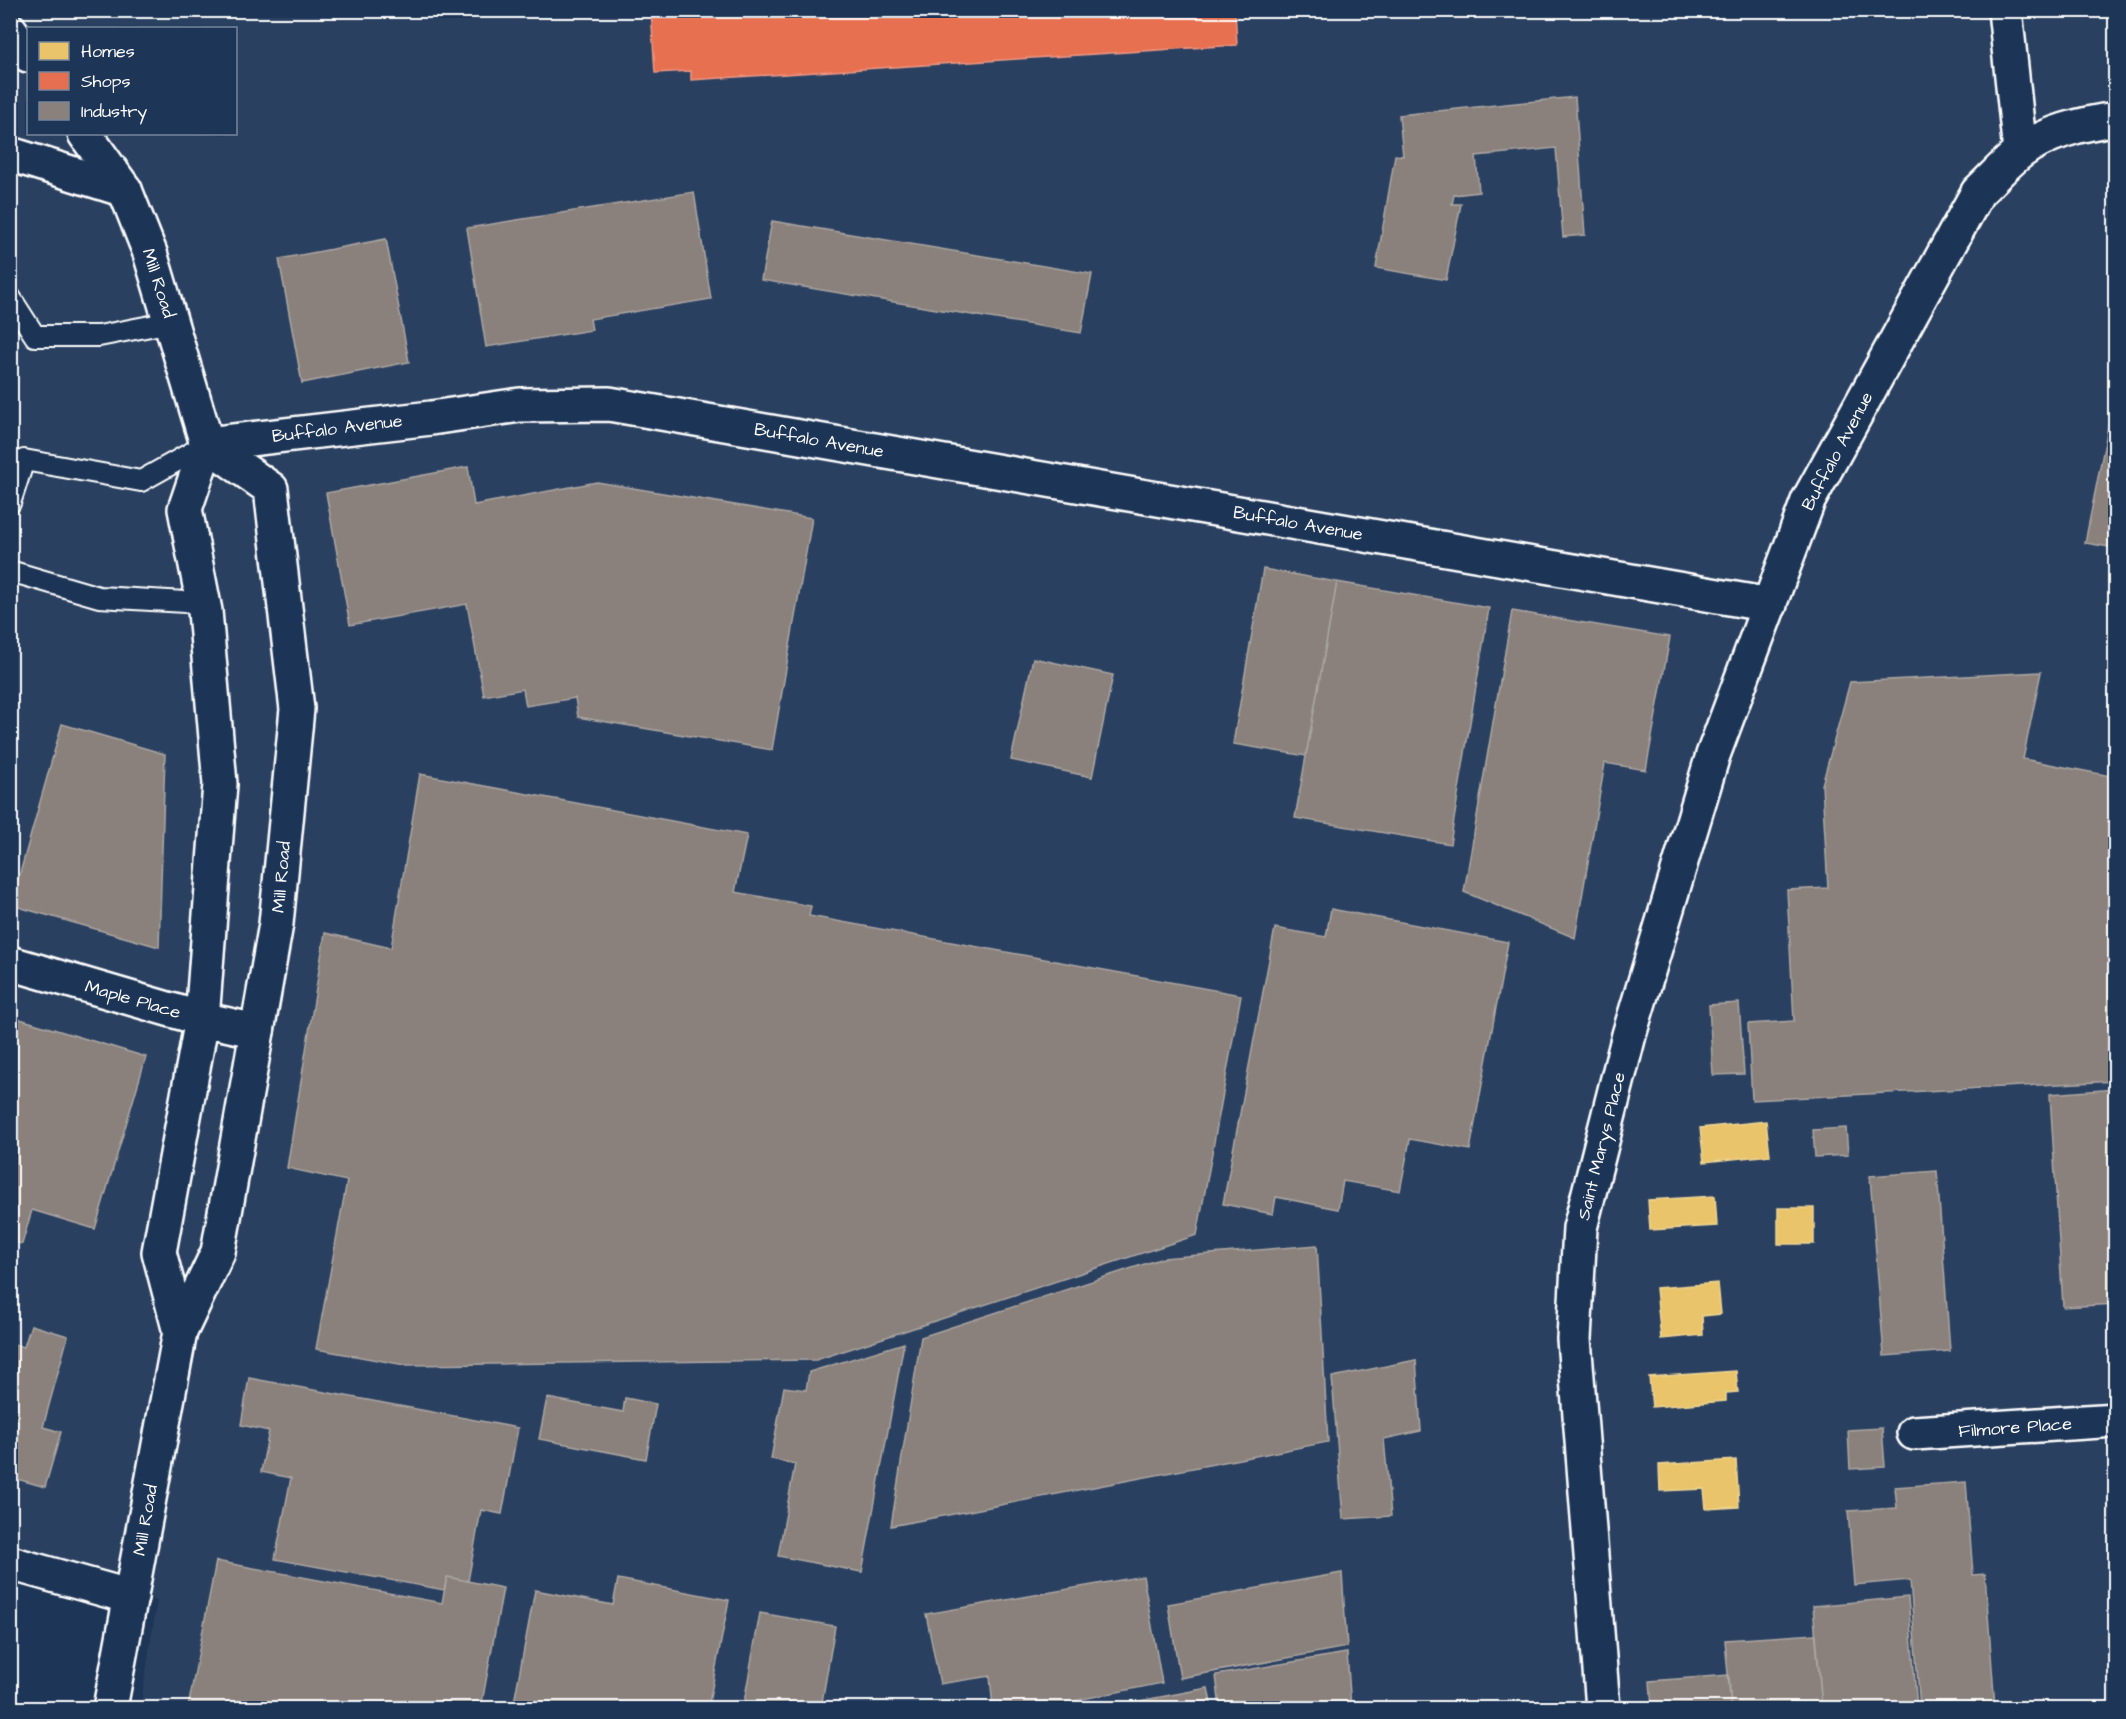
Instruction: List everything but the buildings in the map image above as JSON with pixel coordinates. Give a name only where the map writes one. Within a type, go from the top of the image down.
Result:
[{"type":"street","points":[[2005,10],[2020,152]]},
{"type":"street","points":[[10,30],[27,54]]},
{"type":"street","name":"Buffalo Avenue","points":[[207,444],[431,418],[520,405],[609,404],[1770,605],[1808,501],[1978,192],[2020,152],[2057,133],[2115,119]]},
{"type":"street","name":"Mill Road","points":[[86,135],[125,190],[150,253],[207,444],[184,508],[203,603],[220,784],[202,1019],[159,1252],[180,1332]]},
{"type":"street","points":[[10,154],[125,190]]},
{"type":"street","name":"Mill Road","points":[[110,1708],[180,1332],[218,1252],[276,924],[297,710],[271,489],[207,444]]},
{"type":"street","name":"Saint Marys Place","points":[[1603,1708],[1574,1339],[1580,1228],[1629,1035],[1713,755],[1770,605]]},
{"type":"street","name":"Maple Place","points":[[10,963],[202,1019],[257,1031]]},
{"type":"street","name":"Filmore Place","points":[[1914,1433],[2115,1420]]},
{"type":"street","points":[[10,1563],[131,1597]]},
{"type":"lane","points":[[10,297],[35,336],[99,336],[171,322]]},
{"type":"lane","points":[[10,503],[24,459],[141,482],[207,444]]},
{"type":"lane","points":[[10,571],[99,597],[203,603]]},
{"type":"shaded area","points":[[10,11],[2115,11],[2115,1708],[140,1708],[157,1601],[11,1556]]}]
